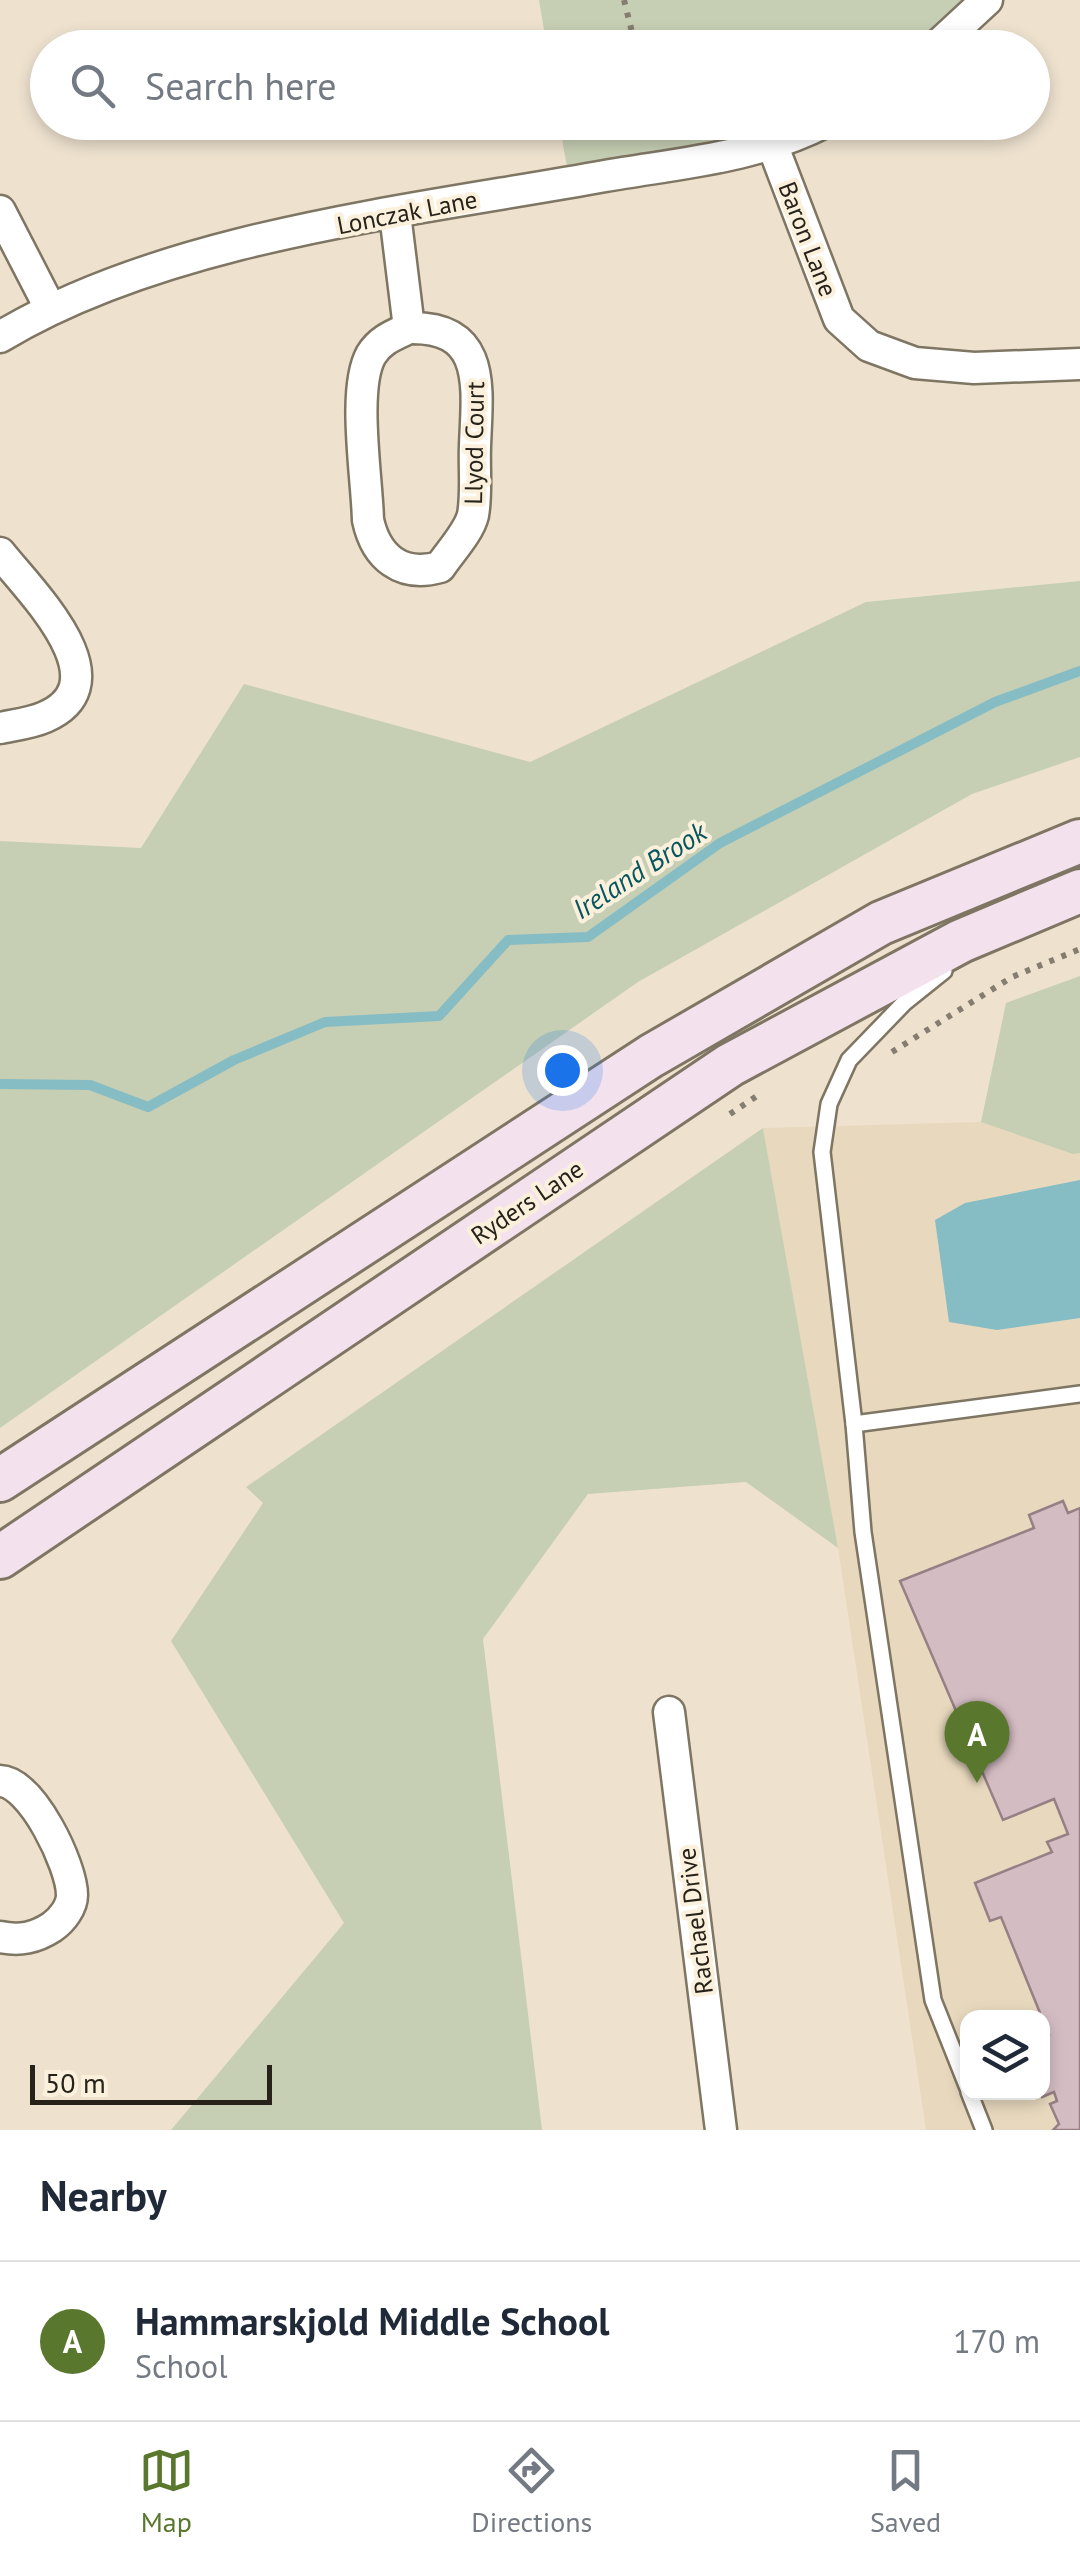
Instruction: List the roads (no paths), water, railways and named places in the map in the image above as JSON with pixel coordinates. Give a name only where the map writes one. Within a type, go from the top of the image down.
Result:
[{"type":"main road","points":[[0,1480],[651,1056],[882,923],[1080,841]]},
{"type":"main road","name":"Ryders Lane","points":[[0,1557],[730,1065],[961,941],[1080,891]]},
{"type":"street","points":[[954,30],[987,0]]},
{"type":"street","name":"Lonczak Lane","points":[[0,337],[92,288],[154,270],[396,214],[716,160],[781,140]]},
{"type":"street","name":"Baron Lane","points":[[772,144],[839,319],[869,346],[914,362],[974,368],[1080,364]]},
{"type":"street","points":[[0,211],[50,308]]},
{"type":"street","points":[[396,214],[409,328]]},
{"type":"street","name":"Llyod Court","points":[[409,328],[427,328],[450,336],[464,348],[478,375],[472,518],[440,567],[426,571],[404,569],[386,558],[373,541],[368,520],[363,374],[386,338],[409,328]]},
{"type":"street","points":[[0,553],[66,638],[78,668],[74,688],[62,706],[45,718],[0,728]]},
{"type":"street","name":"Rachael Drive","points":[[669,1712],[720,2130]]},
{"type":"street","points":[[0,1781],[24,1792],[39,1812],[70,1874],[73,1900],[61,1920],[40,1935],[21,1940],[0,1937]]},
{"type":"lane","points":[[960,2069],[933,2000],[863,1532],[822,1152],[829,1104],[849,1060],[904,1003],[1004,923]]},
{"type":"lane","points":[[854,1424],[1080,1394]]},
{"type":"lane","points":[[972,2100],[984,2130]]},
{"type":"water","points":[[1080,1180],[1080,1318],[997,1330],[949,1322],[935,1220],[965,1203]]},
{"type":"waterway","name":"Ireland Brook","points":[[0,1084],[90,1085],[148,1107],[234,1060],[325,1022],[439,1016],[508,940],[588,937],[720,843],[995,702],[1080,671]]},
{"type":"place","name":"Hammarskjold Middle School","points":[[977,1783]]}]
